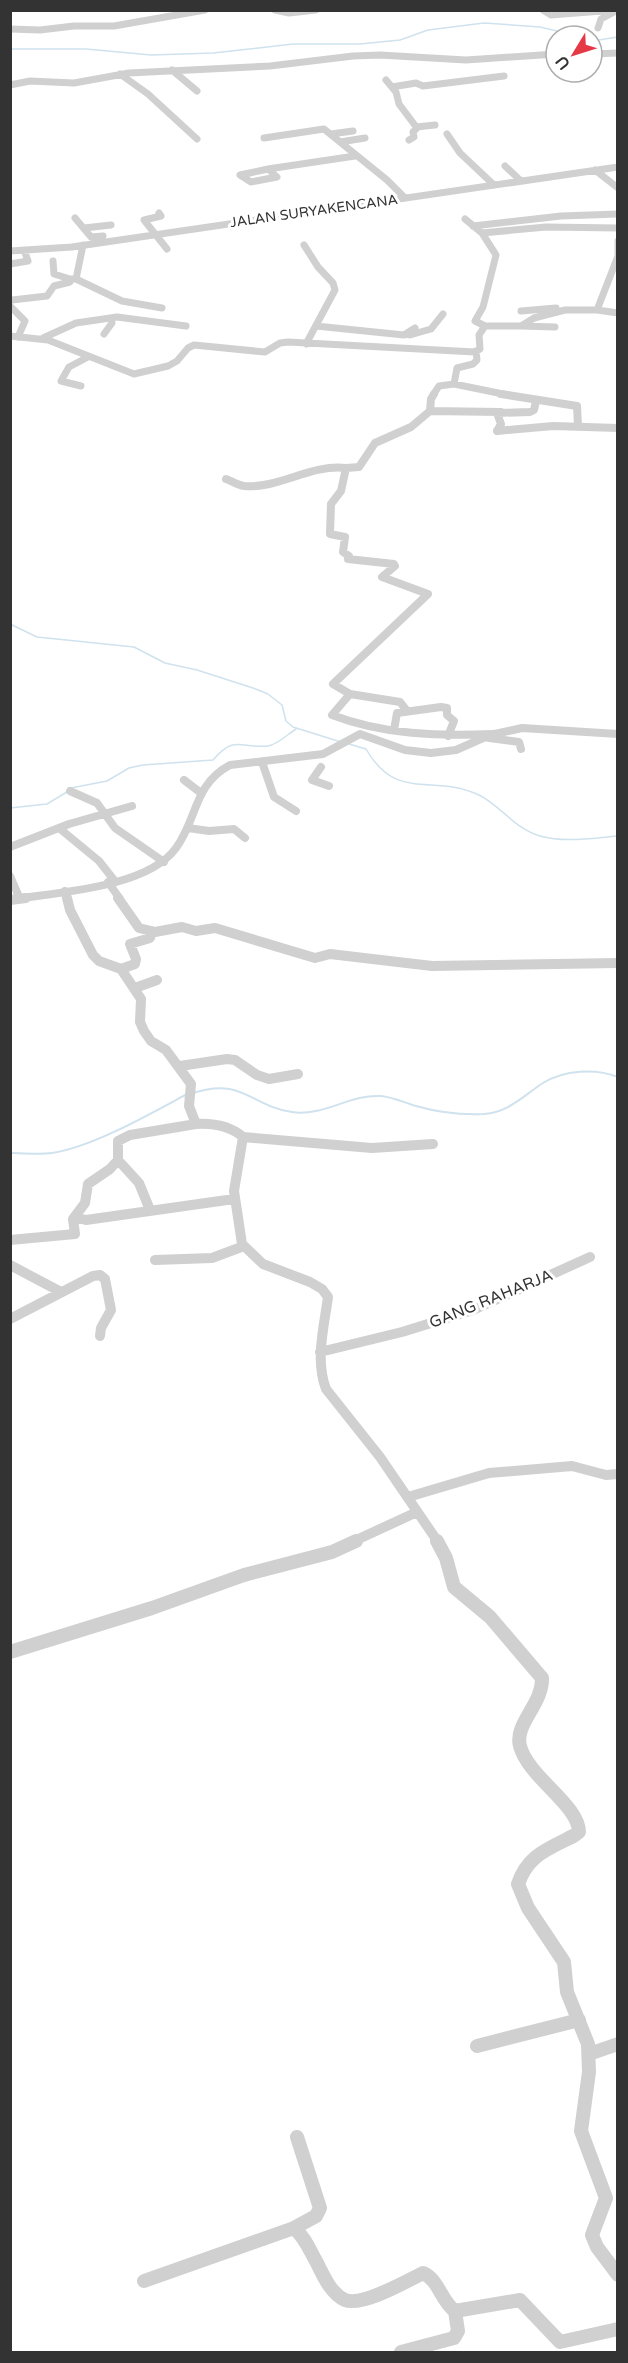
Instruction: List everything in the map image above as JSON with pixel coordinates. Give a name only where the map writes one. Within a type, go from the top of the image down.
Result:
[{"type":"street","points":[[275,10],[289,14],[316,10]]},
{"type":"street","points":[[543,10],[551,15],[616,10]]},
{"type":"street","points":[[599,24],[601,19],[616,10]]},
{"type":"street","points":[[10,29],[109,27],[202,11]]},
{"type":"street","points":[[10,85],[30,81],[74,83],[120,74],[291,63],[374,54],[466,60],[544,55]]},
{"type":"street","points":[[489,59],[497,66]]},
{"type":"street","points":[[291,63],[300,72]]},
{"type":"street","points":[[172,70],[197,91]]},
{"type":"street","points":[[392,87],[481,80],[506,75],[498,70],[450,74]]},
{"type":"street","points":[[120,74],[148,95],[197,139]]},
{"type":"street","points":[[386,80],[396,92],[399,104],[416,127]]},
{"type":"street","points":[[416,127],[435,125]]},
{"type":"street","points":[[409,140],[414,137],[413,132],[416,127]]},
{"type":"street","points":[[264,138],[287,137],[321,129],[331,134],[387,180],[405,198]]},
{"type":"street","points":[[331,134],[353,131]]},
{"type":"street","points":[[447,134],[459,153],[471,161],[478,173],[494,185]]},
{"type":"street","points":[[340,142],[366,138]]},
{"type":"street","points":[[305,155],[313,162]]},
{"type":"street","points":[[268,169],[277,177],[251,182],[240,175],[268,169],[289,165],[355,156]]},
{"type":"street","points":[[289,165],[299,173]]},
{"type":"street","points":[[505,166],[521,181]]},
{"type":"street","name":"JALAN SURYAKENCANA","points":[[116,237],[133,232],[138,236],[618,167]]},
{"type":"street","points":[[595,170],[618,188]]},
{"type":"street","points":[[159,213],[161,216],[144,218],[167,249]]},
{"type":"street","points":[[472,226],[556,216],[618,214]]},
{"type":"street","points":[[75,218],[91,237],[116,237]]},
{"type":"street","points":[[465,219],[482,233],[494,249],[498,263],[487,288],[483,313],[475,321],[485,326],[555,327]]},
{"type":"street","points":[[84,228],[111,225]]},
{"type":"street","points":[[482,233],[563,226],[618,228]]},
{"type":"street","points":[[10,251],[83,245],[116,237]]},
{"type":"street","points":[[597,310],[618,255],[618,241]]},
{"type":"street","points":[[14,336],[25,321],[11,303],[47,296],[54,290],[54,286],[70,282],[73,279],[83,245]]},
{"type":"street","points":[[304,245],[318,267],[333,283],[335,290],[306,344]]},
{"type":"street","points":[[10,264],[28,261],[24,250]]},
{"type":"street","points":[[53,261],[54,274],[73,279],[122,301],[162,308]]},
{"type":"street","points":[[521,311],[544,308],[618,313]]},
{"type":"street","points":[[521,326],[534,318],[565,310]]},
{"type":"street","points":[[402,350],[407,336],[431,329],[443,314]]},
{"type":"street","points":[[43,338],[76,323],[111,318],[132,318],[186,326]]},
{"type":"street","points":[[104,334],[112,323],[111,318]]},
{"type":"street","points":[[316,326],[404,335],[415,328]]},
{"type":"street","points":[[14,336],[43,338],[124,371],[139,374],[178,361],[187,347],[192,345],[265,352],[283,342],[402,350],[476,351],[480,349],[479,335],[485,326]]},
{"type":"street","points":[[454,384],[457,368],[473,364],[477,360],[476,351]]},
{"type":"street","points":[[81,386],[57,380],[69,368],[88,357]]},
{"type":"street","points":[[430,411],[430,399],[437,388],[454,384],[536,401],[577,406],[578,426]]},
{"type":"street","points":[[226,479],[246,486],[271,482],[320,468],[359,467],[375,443],[411,427],[430,411],[530,412],[534,410],[536,401]]},
{"type":"street","points":[[501,412],[497,415],[501,424],[497,431],[578,426],[618,428]]},
{"type":"street","points":[[346,468],[343,473],[345,482],[337,499],[331,504],[330,534],[345,537],[343,552],[349,556],[349,560],[394,564],[395,566],[382,578],[428,594],[332,685],[350,693],[400,702],[406,711]]},
{"type":"street","points":[[350,693],[332,716],[394,730],[448,735],[494,734]]},
{"type":"street","points":[[394,730],[397,713],[437,707],[447,708],[447,715],[454,721],[448,735]]},
{"type":"street","points":[[10,876],[15,899],[65,891],[149,870],[164,862],[176,850],[188,828],[201,793],[223,768],[323,753],[356,735],[365,735],[405,750],[431,753],[458,749],[484,737],[526,728],[618,734]]},
{"type":"street","points":[[484,737],[519,742],[521,749]]},
{"type":"street","points":[[262,762],[269,779],[272,796],[278,803],[296,811]]},
{"type":"street","points":[[321,766],[311,779],[329,786]]},
{"type":"street","points":[[184,780],[201,793]]},
{"type":"street","points":[[70,791],[97,803],[115,828],[164,862]]},
{"type":"street","points":[[10,847],[59,828],[132,806]]},
{"type":"street","points":[[59,828],[99,861],[136,926],[152,931],[185,927],[196,931],[215,928],[315,958],[330,954],[432,966],[618,963]]},
{"type":"street","points":[[188,828],[209,831],[234,829],[244,838]]},
{"type":"street","points":[[65,891],[70,910],[93,955],[99,961],[121,969],[135,988],[142,1004],[140,1022],[144,1031],[151,1041],[166,1050],[180,1066],[190,1089],[189,1106],[196,1124]]},
{"type":"street","points":[[121,969],[136,963],[131,943],[150,938],[152,931]]},
{"type":"street","points":[[135,988],[157,980]]},
{"type":"street","points":[[180,1066],[227,1059],[235,1060],[257,1075],[269,1079],[298,1074]]},
{"type":"street","points":[[150,1210],[139,1184],[118,1160],[117,1143],[122,1137],[196,1124],[210,1124],[229,1129],[243,1137],[291,1139],[372,1148],[433,1144]]},
{"type":"street","points":[[243,1137],[234,1199],[244,1246],[263,1263],[302,1277],[325,1292],[328,1306],[321,1352],[321,1376],[326,1389],[408,1497],[446,1558],[454,1587],[490,1617],[542,1678],[540,1696],[520,1734],[520,1747],[530,1765],[579,1827],[579,1832],[527,1863],[519,1876],[518,1884],[528,1908],[564,1962],[567,1992],[588,2044],[589,2072],[581,2131],[606,2198],[592,2235],[597,2247],[618,2275]]},
{"type":"street","points":[[10,1240],[72,1235],[76,1232],[73,1222],[85,1203],[90,1181],[110,1169],[118,1160]]},
{"type":"street","points":[[75,1217],[86,1220],[234,1199]]},
{"type":"street","points":[[155,1260],[212,1258],[244,1246]]},
{"type":"street","name":"GANG RAHARJA","points":[[321,1352],[402,1332],[473,1310],[590,1257]]},
{"type":"street","points":[[10,1265],[61,1292]]},
{"type":"street","points":[[10,1319],[93,1276],[104,1277],[111,1311],[101,1328],[100,1336]]},
{"type":"street","points":[[408,1497],[489,1473],[572,1466],[606,1475],[618,1474]]},
{"type":"street","points":[[11,1652],[152,1608],[244,1575],[332,1552],[417,1512]]},
{"type":"street","points":[[477,2046],[579,2020]]},
{"type":"street","points":[[589,2054],[618,2044]]},
{"type":"street","points":[[144,2281],[294,2228],[316,2216],[320,2208],[297,2137]]},
{"type":"street","points":[[294,2228],[302,2235],[330,2286],[344,2299],[351,2301],[362,2299],[423,2273],[431,2278],[446,2303],[455,2311],[458,2331],[454,2338],[401,2352]]},
{"type":"street","points":[[455,2311],[520,2300],[560,2342],[618,2329]]},
{"type":"waterway","points":[[10,49],[86,49],[151,55],[213,53],[293,44],[360,44],[400,40],[428,30],[484,23],[544,28]]},
{"type":"waterway","points":[[604,39],[618,37]]},
{"type":"waterway","points":[[10,624],[37,637],[134,647],[165,663],[197,670],[253,688],[268,694],[282,705],[286,721],[293,727],[341,742]]},
{"type":"waterway","points":[[71,788],[107,781],[129,768],[143,765],[213,760],[227,747],[233,745],[268,746],[279,742],[296,729]]},
{"type":"waterway","points":[[349,744],[366,749],[378,766],[390,776],[417,784],[462,789],[479,795],[531,833],[569,840],[618,836]]},
{"type":"waterway","points":[[10,808],[47,804],[67,792]]},
{"type":"waterway","points":[[193,1093],[224,1088],[246,1094],[278,1109],[303,1113],[326,1109],[358,1098],[381,1096],[441,1111],[484,1114],[508,1107],[543,1083],[560,1075],[600,1072],[618,1077]]},
{"type":"waterway","points":[[10,1153],[36,1154],[68,1150],[121,1129],[187,1094]]}]
